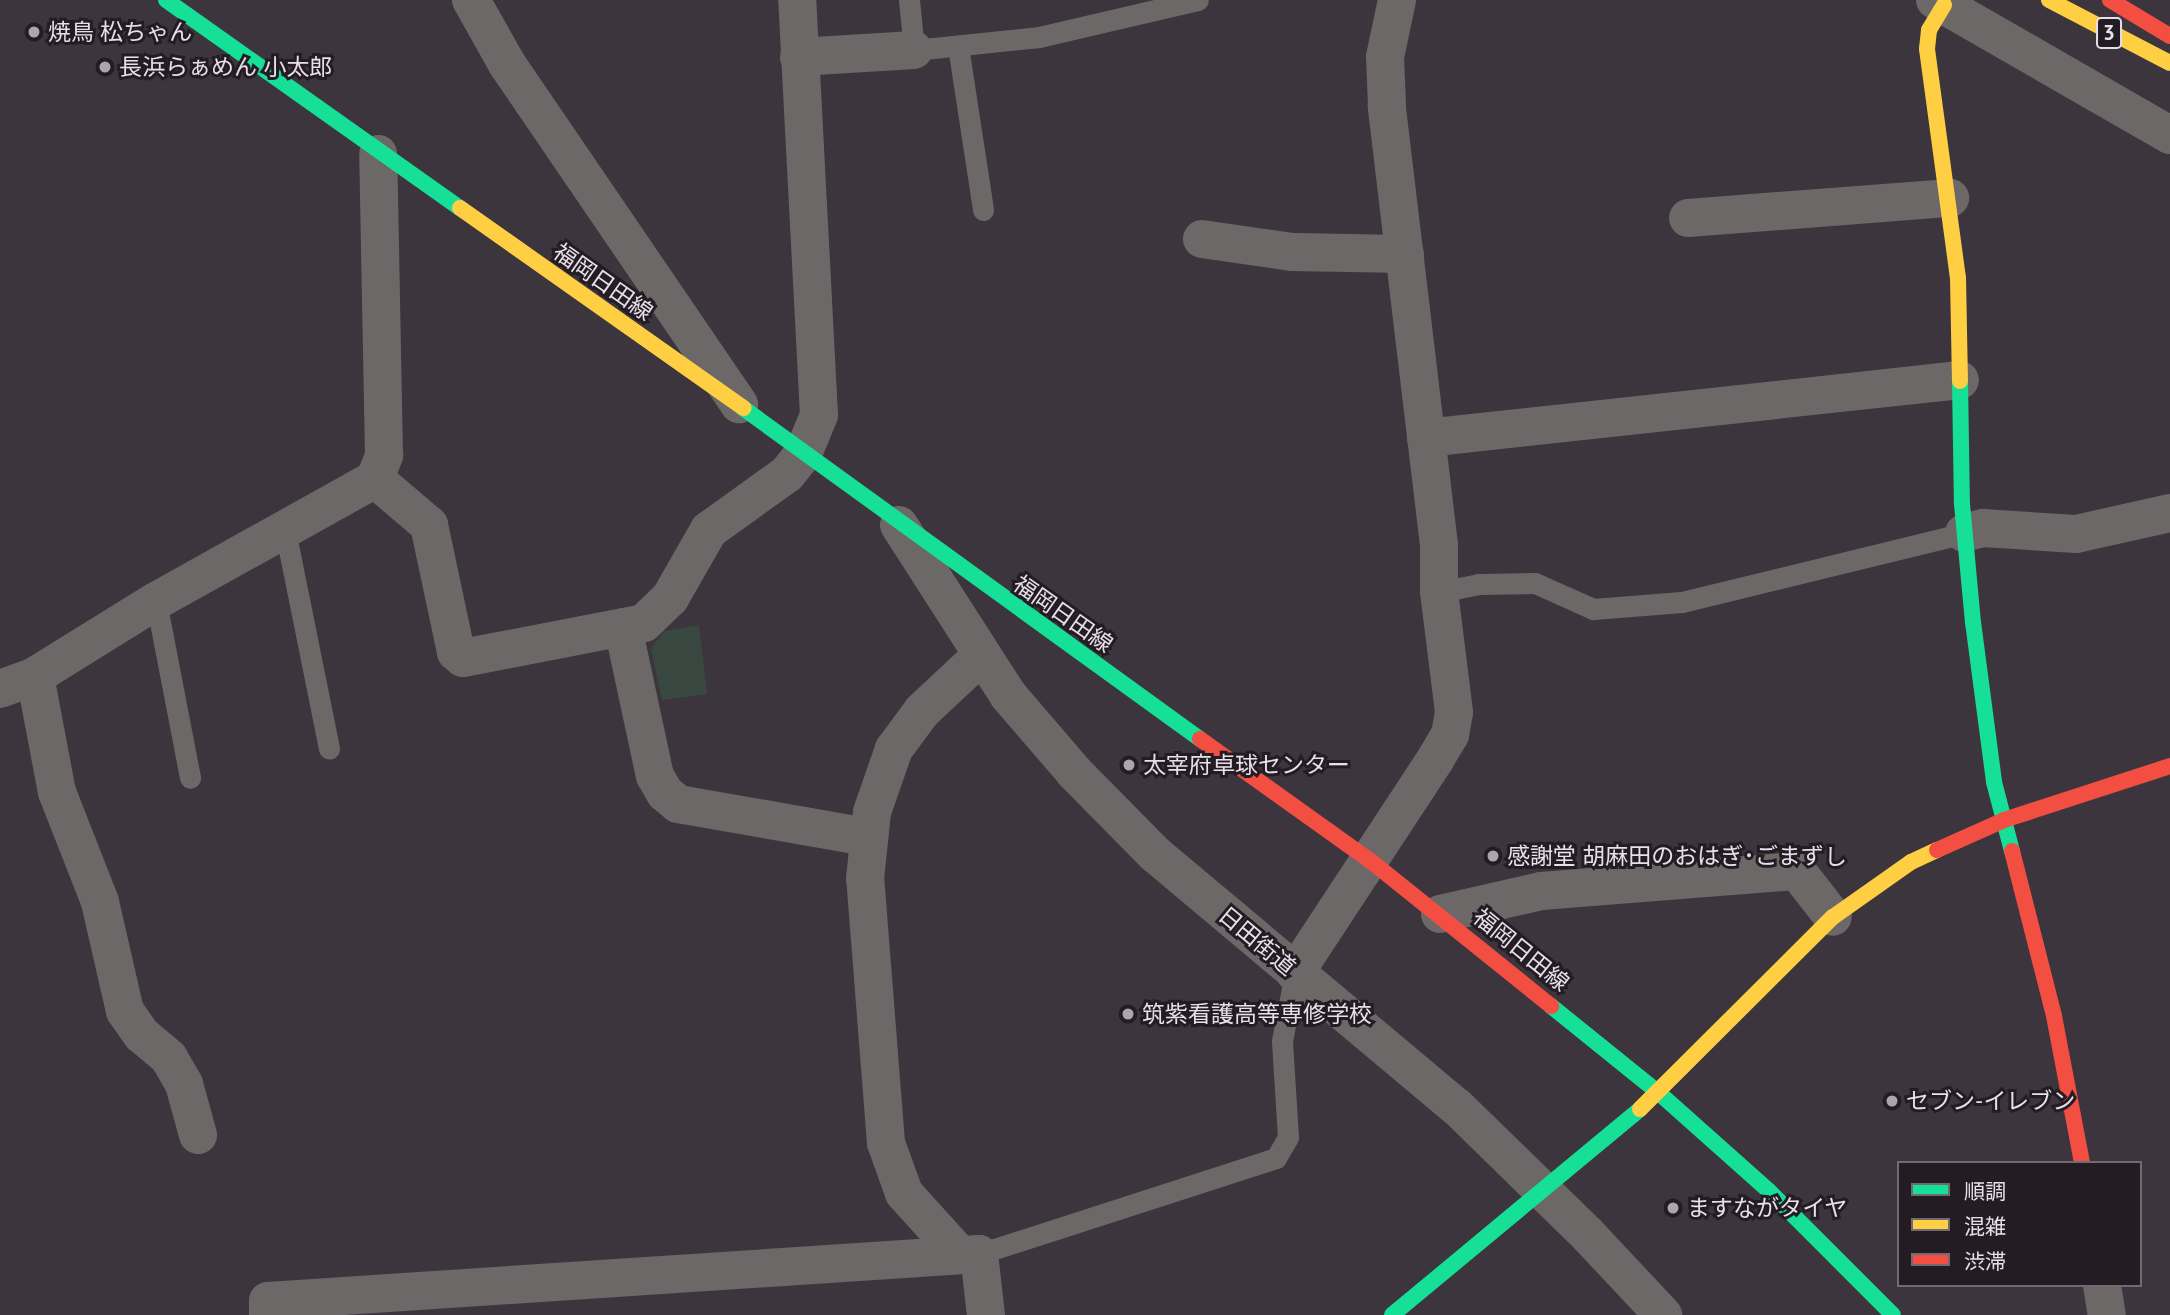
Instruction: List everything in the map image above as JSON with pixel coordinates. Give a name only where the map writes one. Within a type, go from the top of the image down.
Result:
[{"type":"main road","name":"福岡日田線","points":[[166,0],[378,154],[740,406],[899,525],[1372,862],[1440,914],[1659,1093],[1769,1191],[1893,1315]]},
{"type":"main road","name":"3","points":[[2049,0],[2170,63]]},
{"type":"main road","name":"3","points":[[2110,0],[2170,36]]},
{"type":"main road","points":[[1940,3],[1929,30],[1927,49],[1950,198],[1958,278],[1964,533],[1992,769],[2054,1016],[2082,1161]]},
{"type":"main road","points":[[1392,1315],[1543,1193],[1659,1093],[1833,917],[1911,862],[2004,820],[2165,768]]},
{"type":"street","points":[[471,0],[507,64],[740,406]]},
{"type":"street","points":[[375,479],[429,525],[456,652],[463,658],[623,628],[657,615],[709,530],[775,486],[803,454],[819,415],[797,0]]},
{"type":"street","points":[[1295,973],[1372,862],[1450,735],[1454,712],[1439,592],[1440,545],[1405,254],[1385,57],[1397,0]]},
{"type":"street","points":[[1940,3],[2170,135]]},
{"type":"street","points":[[799,57],[914,50]]},
{"type":"street","points":[[198,1135],[184,1084],[174,1066],[142,1035],[125,1011],[100,902],[17,682],[375,479],[384,455],[378,154]]},
{"type":"street","points":[[1688,218],[1950,198]]},
{"type":"street","points":[[1202,239],[1292,252],[1405,254]]},
{"type":"street","points":[[1426,439],[1960,380]]},
{"type":"street","points":[[1964,533],[1983,528],[2076,534],[2170,513]]},
{"type":"street","name":"日田街道","points":[[899,525],[981,656],[1075,773],[1155,854],[1457,1107],[1663,1315]]},
{"type":"street","points":[[623,628],[654,776],[665,793],[678,804],[868,837]]},
{"type":"street","points":[[981,656],[922,711],[894,749],[876,798],[868,837],[865,879],[886,1143],[904,1193],[969,1254],[986,1315]]},
{"type":"street","points":[[1440,914],[1541,891],[1797,871],[1833,917]]},
{"type":"street","points":[[268,1315],[268,1301],[969,1254]]},
{"type":"street","points":[[2102,1287],[2107,1315]]},
{"type":"lane","points":[[909,0],[914,50],[1039,37],[1198,0]]},
{"type":"lane","points":[[958,46],[984,210]]},
{"type":"lane","points":[[285,530],[329,749]]},
{"type":"lane","points":[[1439,592],[1479,584],[1535,583],[1593,609],[1682,601],[1964,533]]},
{"type":"lane","points":[[156,601],[190,778]]},
{"type":"lane","points":[[969,1254],[1276,1158],[1288,1137],[1282,1041],[1295,973]]},
{"type":"green space","points":[[699,625],[707,694],[662,700],[651,649],[664,631]]},
{"type":"traffic: fast","points":[[166,0],[460,208]]},
{"type":"traffic: fast","points":[[1960,381],[1962,504],[1973,622],[1994,782],[2012,851]]},
{"type":"traffic: fast","points":[[743,408],[1200,739]]},
{"type":"traffic: fast","points":[[1551,1006],[1659,1093],[1769,1191],[1893,1315]]},
{"type":"traffic: fast","points":[[1392,1315],[1640,1109]]},
{"type":"traffic: slow","points":[[2049,0],[2170,63]]},
{"type":"traffic: slow","points":[[1944,5],[1929,30],[1927,49],[1958,278],[1960,381]]},
{"type":"traffic: slow","points":[[460,208],[743,408]]},
{"type":"traffic: slow","points":[[1640,1109],[1833,917],[1911,862],[1937,850]]},
{"type":"traffic: jam","points":[[2110,0],[2170,36]]},
{"type":"traffic: jam","points":[[1200,739],[1372,862],[1551,1006]]},
{"type":"traffic: jam","points":[[1937,850],[2004,820],[2170,766]]},
{"type":"traffic: jam","points":[[2012,851],[2054,1016],[2082,1161]]},
{"type":"place","name":"焼鳥 松ちゃん","points":[[34,32]]},
{"type":"place","name":"長浜らぁめん 小太郎","points":[[105,67]]},
{"type":"place","name":"太宰府卓球センター","points":[[1129,765]]},
{"type":"place","name":"感謝堂 胡麻田のおはぎ･ごまずし","points":[[1493,856]]},
{"type":"place","name":"筑紫看護高等専修学校","points":[[1128,1014]]},
{"type":"place","name":"セブン-イレブン","points":[[1892,1101]]},
{"type":"place","name":"ますながタイヤ","points":[[1673,1208]]}]
